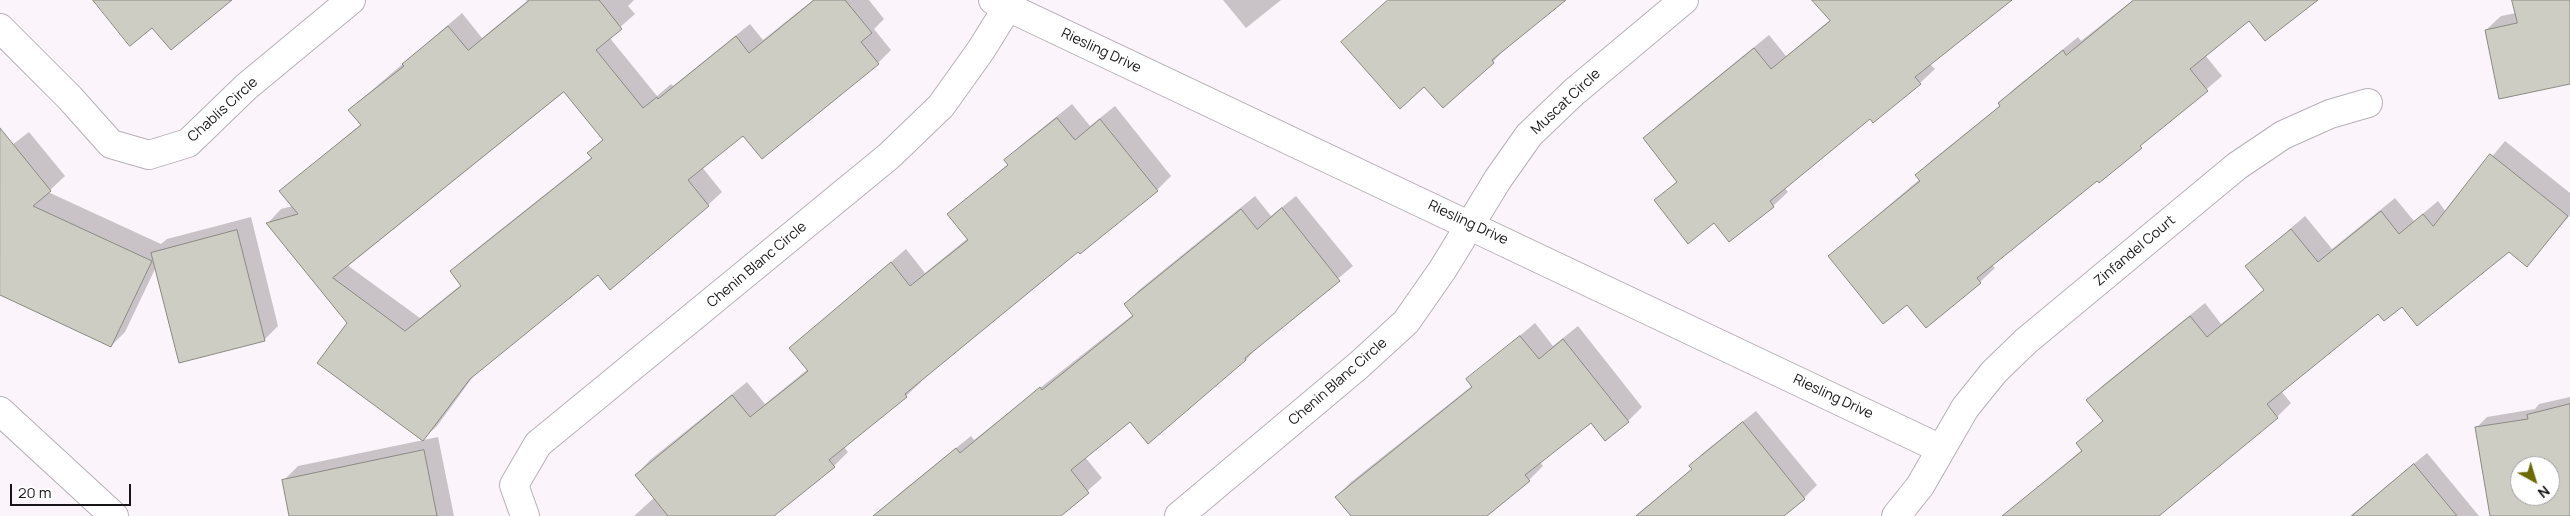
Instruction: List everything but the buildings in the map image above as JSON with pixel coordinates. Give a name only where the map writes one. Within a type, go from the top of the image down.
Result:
[{"type":"street","name":"Chablis Circle","points":[[0,28],[70,98],[111,144],[148,155],[188,143],[246,87],[351,0]]},
{"type":"street","name":"Muscat Circle","points":[[1470,224],[1529,135],[1574,92],[1684,0]]},
{"type":"street","name":"Riesling Drive","points":[[1004,2],[1941,449]]},
{"type":"street","name":"Chenin Blanc Circle","points":[[525,516],[514,485],[538,444],[895,150],[941,106],[981,50],[1004,2]]},
{"type":"street","name":"Zinfandel Court","points":[[1896,516],[1920,486],[1964,408],[1994,372],[2026,341],[2237,166],[2283,136],[2330,114],[2368,103]]},
{"type":"street","name":"Chenin Blanc Circle","points":[[1179,516],[1359,366],[1406,322],[1470,224]]},
{"type":"street","points":[[6,422],[114,516]]}]
